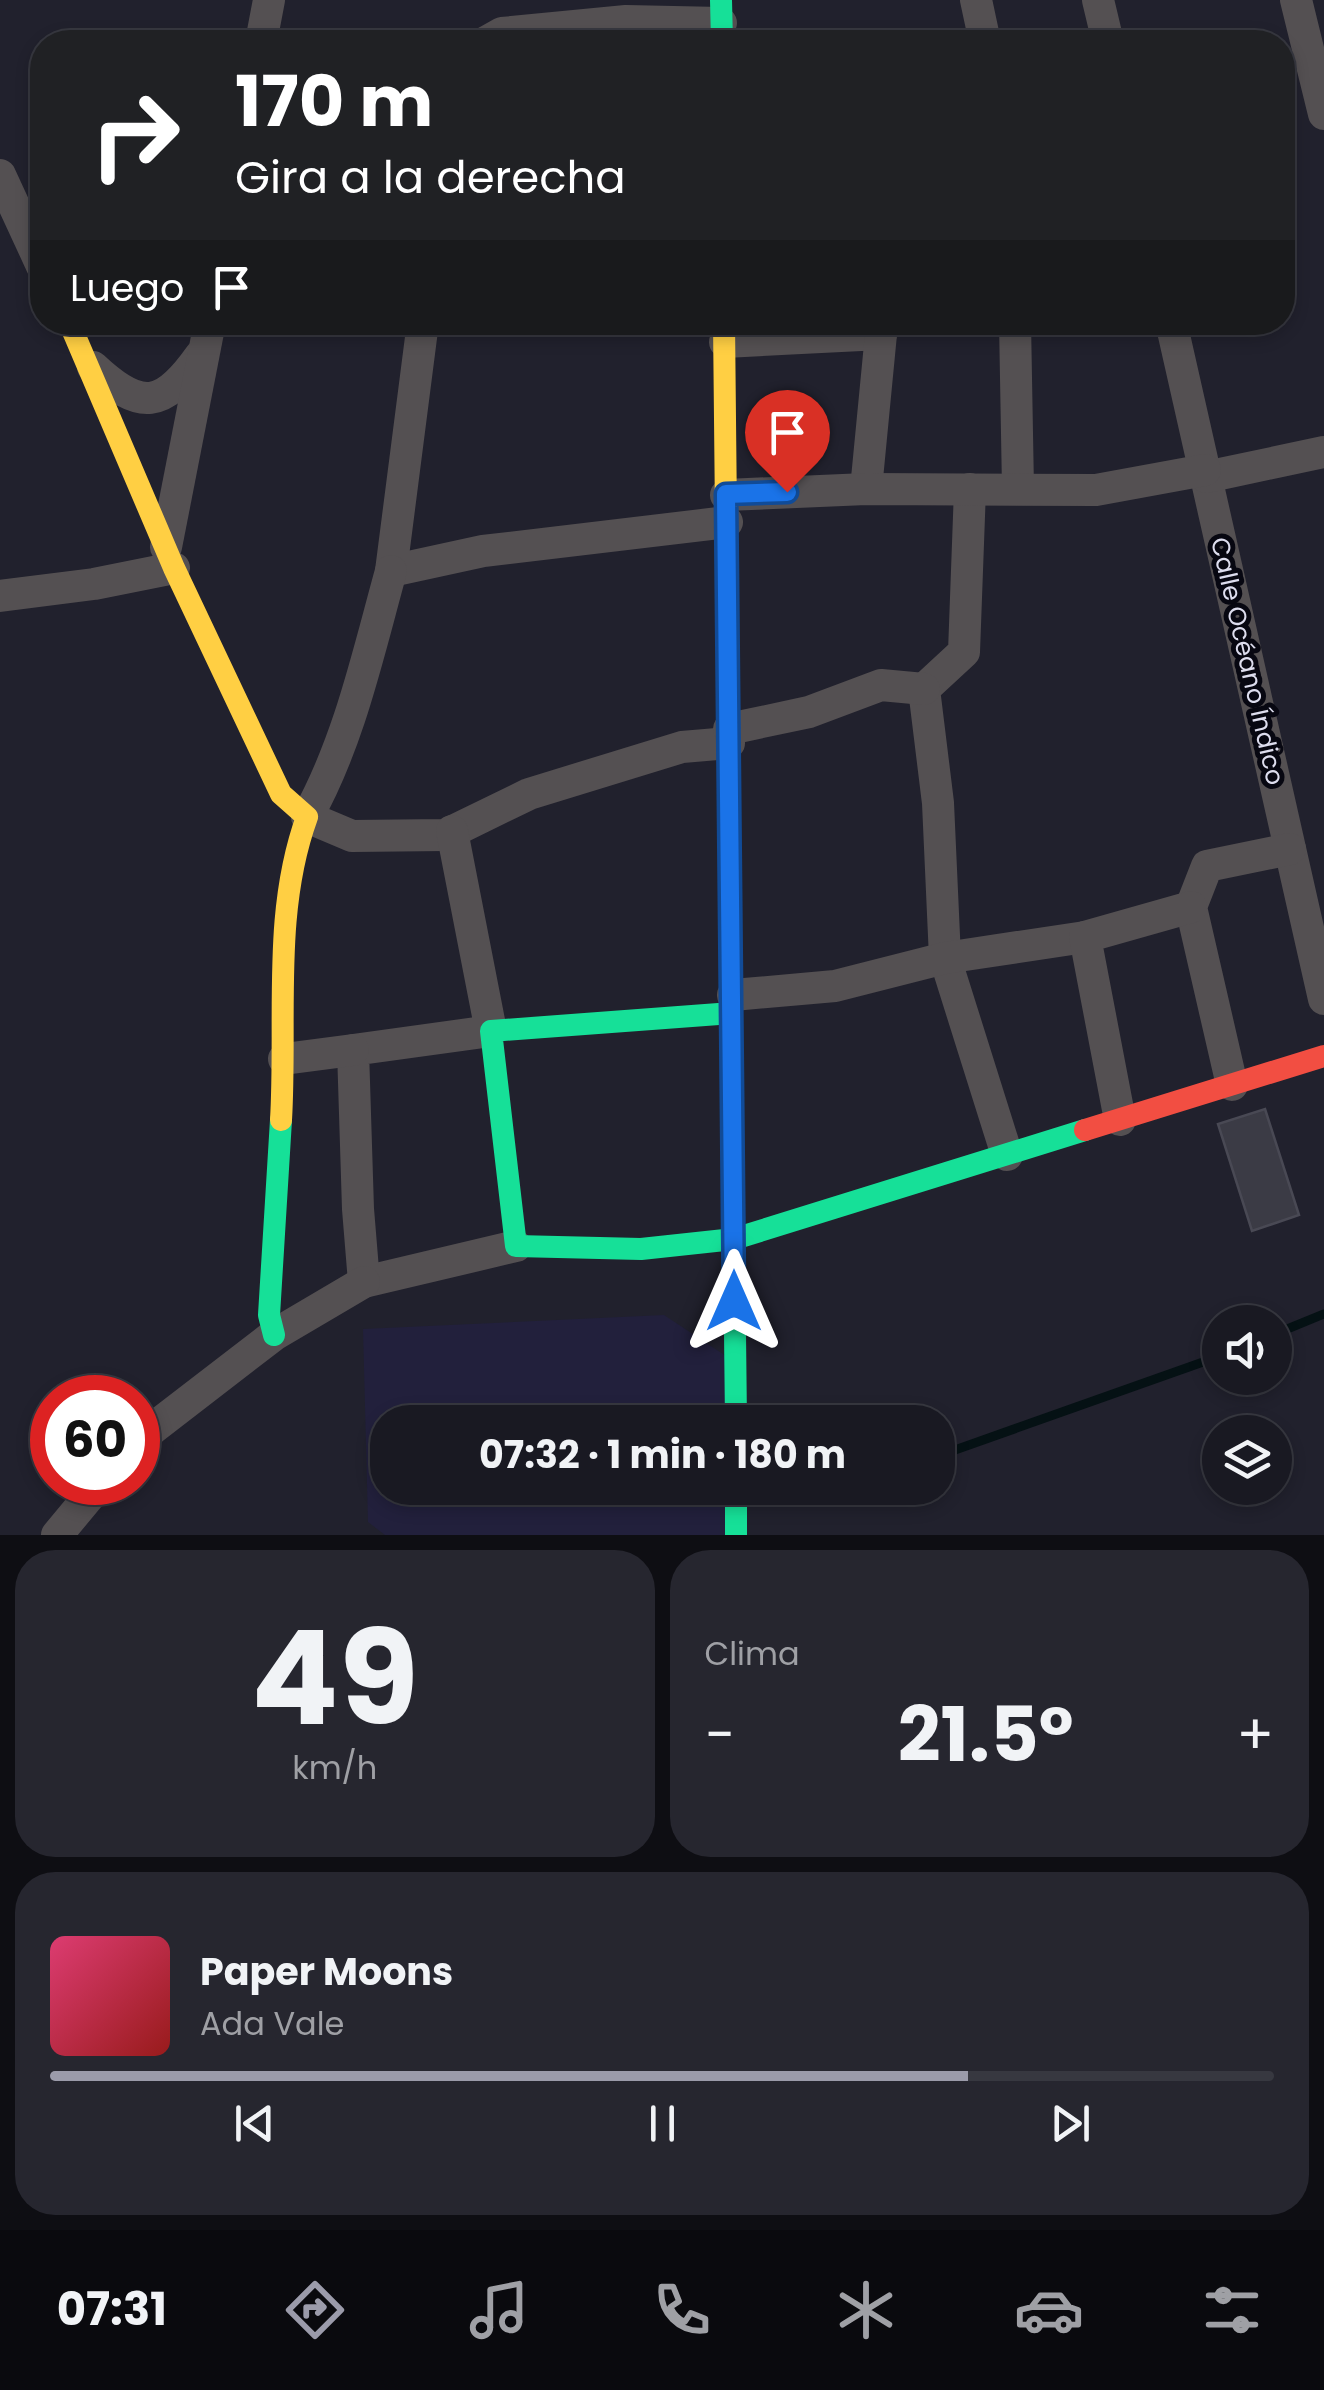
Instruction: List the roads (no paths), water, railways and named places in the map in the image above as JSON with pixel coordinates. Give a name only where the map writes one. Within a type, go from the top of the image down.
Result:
[{"type":"street","points":[[264,30],[269,0]]},
{"type":"street","points":[[976,0],[982,30]]},
{"type":"street","points":[[1098,0],[1105,30]]},
{"type":"street","points":[[1296,0],[1324,114]]},
{"type":"street","points":[[533,30],[626,21],[721,22]]},
{"type":"street","points":[[0,174],[30,240]]},
{"type":"street","points":[[75,335],[170,558],[282,794],[307,816],[352,836],[445,834],[529,794],[809,712],[882,685],[924,689],[964,652],[970,489]]},
{"type":"street","points":[[87,362],[120,392],[142,398],[163,395],[179,386],[208,335]]},
{"type":"street","points":[[170,558],[208,335]]},
{"type":"street","points":[[274,1335],[268,1315],[284,1059],[284,946],[294,846],[328,780],[390,572],[421,335]]},
{"type":"street","points":[[724,335],[736,1405]]},
{"type":"street","points":[[866,489],[880,335]]},
{"type":"street","points":[[1015,335],[1018,489]]},
{"type":"street","name":"Calle Océano Índico","points":[[1174,335],[1324,999]]},
{"type":"street","points":[[390,572],[483,551],[726,508],[866,489],[1096,490],[1324,452]]},
{"type":"street","points":[[0,596],[94,584],[170,558]]},
{"type":"street","points":[[924,689],[938,802],[945,958],[1007,1155]]},
{"type":"street","points":[[452,831],[491,1031],[516,1246]]},
{"type":"street","points":[[1232,1085],[1191,907],[1207,866],[1290,849]]},
{"type":"street","points":[[284,1059],[732,1004],[834,986],[945,958],[1085,937],[1191,907]]},
{"type":"street","points":[[1085,937],[1120,1120]]},
{"type":"street","points":[[352,1050],[364,1282]]},
{"type":"street","points":[[160,1423],[274,1335],[364,1282],[516,1246],[641,1249],[734,1239],[1324,1056]]},
{"type":"street","points":[[57,1535],[82,1505]]},
{"type":"street","points":[[736,1505],[736,1535]]},
{"type":"waterway","points":[[1292,1327],[1324,1314]]},
{"type":"waterway","points":[[955,1450],[1202,1362]]}]
